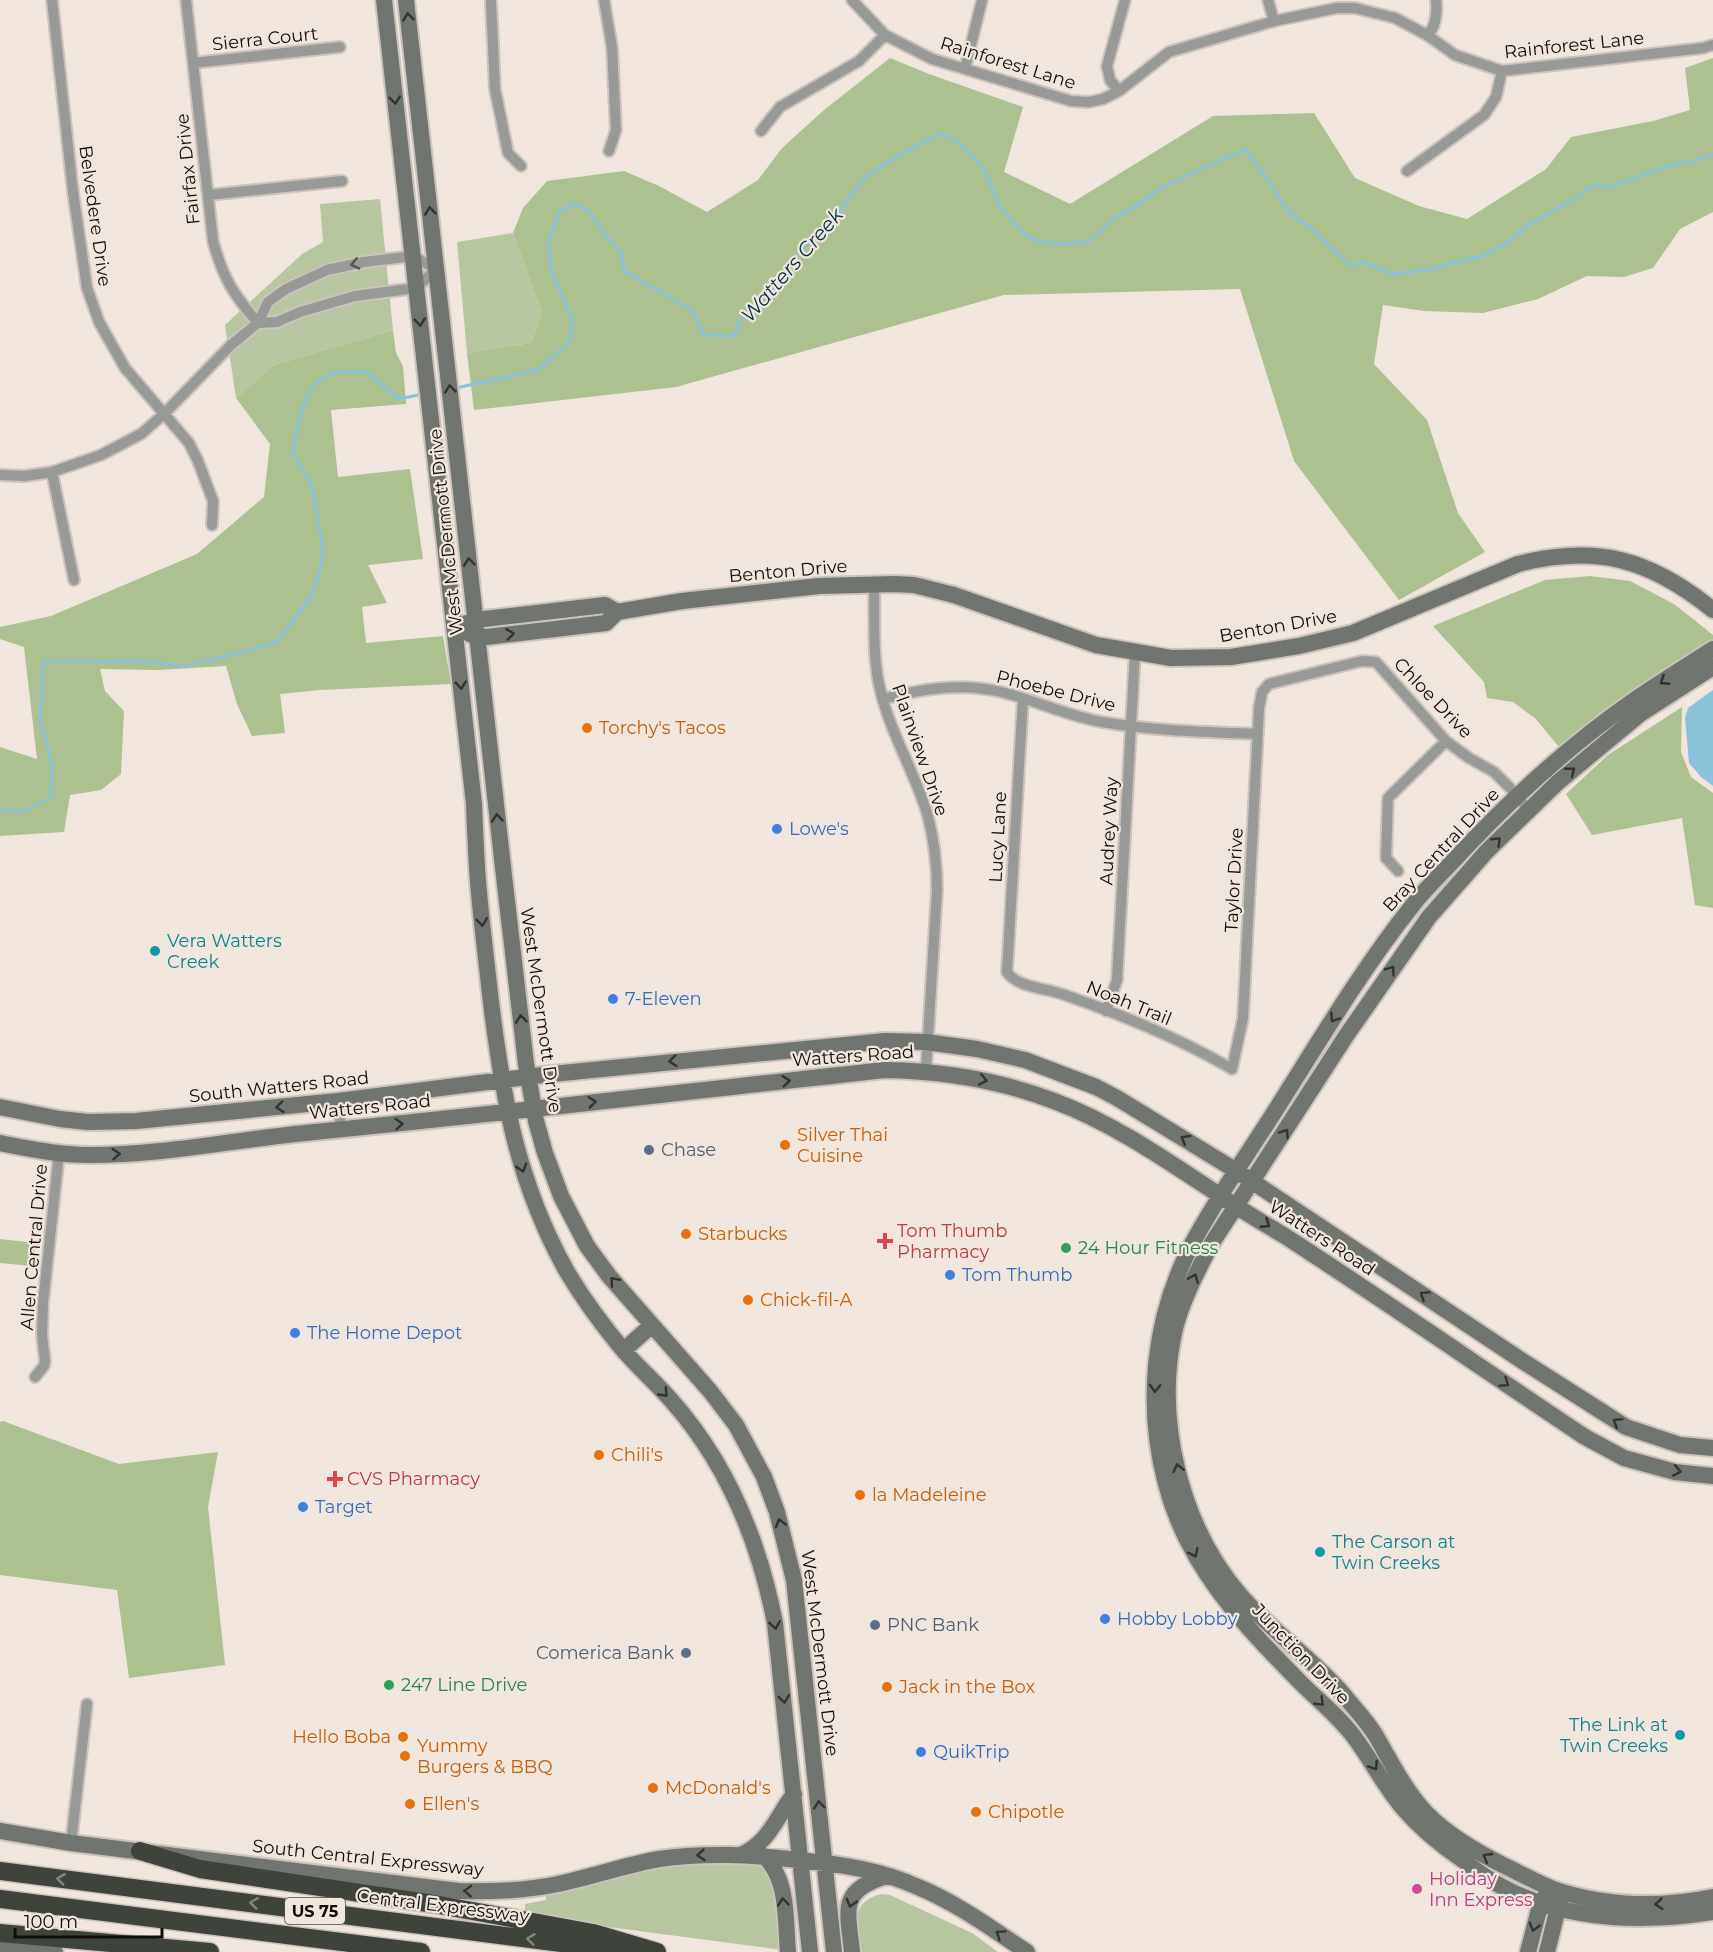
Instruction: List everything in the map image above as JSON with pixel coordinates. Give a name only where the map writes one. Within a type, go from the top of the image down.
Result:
[{"type":"highway","points":[[140,1851],[200,1869],[434,1904],[593,1933],[657,1952]]},
{"type":"highway","name":"Central Expressway","points":[[0,1871],[631,1952]]},
{"type":"highway","name":"US 75","points":[[0,1899],[359,1949],[421,1952]]},
{"type":"highway","points":[[0,1933],[210,1952]]},
{"type":"main road","name":"West McDermott Drive","points":[[384,0],[474,804],[478,879],[501,1081],[507,1112],[525,1177],[545,1229],[566,1270],[591,1310],[695,1430],[730,1486],[747,1524],[767,1584],[776,1632],[810,1952]]},
{"type":"main road","name":"West McDermott Drive","points":[[406,0],[504,876],[528,1077],[534,1109],[553,1176],[573,1222],[609,1275],[710,1391],[736,1425],[764,1477],[777,1512],[794,1580],[834,1952]]},
{"type":"main road","name":"Benton Drive","points":[[477,638],[606,623],[617,612],[682,601],[838,585],[914,585],[954,595],[1096,645],[1171,658],[1231,657],[1324,641],[1378,623],[1518,564],[1544,558],[1577,555],[1607,557],[1632,563],[1686,588],[1713,610]]},
{"type":"main road","name":"Benton Drive","points":[[454,627],[475,620],[605,605],[617,612]]},
{"type":"main road","points":[[454,627],[477,638]]},
{"type":"main road","name":"Bray Central Drive","points":[[1220,1196],[1336,1015],[1414,904],[1477,835],[1549,767],[1631,702],[1713,649]]},
{"type":"main road","name":"Bray Central Drive","points":[[1236,1205],[1287,1130],[1346,1036],[1429,917],[1487,851],[1557,783],[1640,714],[1713,667]]},
{"type":"main road","points":[[478,879],[504,876]]},
{"type":"main road","name":"Watters Road","points":[[501,1081],[885,1041],[926,1042],[1025,1060],[1062,1073],[1117,1098],[1235,1170],[1626,1427],[1680,1445],[1713,1448]]},
{"type":"main road","name":"Watters Road","points":[[0,1143],[90,1155],[134,1153],[885,1070],[926,1071],[999,1083],[1082,1113],[1138,1143],[1352,1280],[1585,1437],[1624,1458],[1676,1472],[1713,1476]]},
{"type":"main road","name":"South Watters Road","points":[[0,1107],[52,1118],[88,1122],[136,1121],[338,1101],[501,1081]]},
{"type":"main road","name":"Junction Drive","points":[[1220,1196],[1191,1246],[1168,1304],[1161,1332],[1154,1384],[1156,1435],[1165,1482],[1183,1532],[1201,1566],[1251,1633],[1354,1736],[1402,1807],[1442,1846],[1480,1873],[1509,1890],[1558,1908],[1590,1915],[1638,1919],[1676,1918],[1713,1912]]},
{"type":"main road","name":"Junction Drive","points":[[1236,1205],[1195,1276],[1174,1332],[1167,1411],[1185,1500],[1212,1554],[1240,1596],[1336,1686],[1374,1734],[1401,1779],[1426,1813],[1459,1841],[1495,1862],[1555,1889],[1593,1899],[1647,1905],[1713,1897]]},
{"type":"main road","points":[[1168,1304],[1173,1319],[1168,1345],[1170,1364]]},
{"type":"main road","points":[[624,1350],[652,1325]]},
{"type":"main road","points":[[767,1584],[794,1580]]},
{"type":"main road","points":[[1236,1615],[1293,1657],[1304,1656]]},
{"type":"main road","points":[[743,1854],[755,1848],[771,1832],[780,1812],[794,1794]]},
{"type":"main road","name":"South Central Expressway","points":[[0,1832],[429,1888],[492,1892],[556,1884],[659,1859],[712,1854],[743,1854],[801,1860],[906,1881],[937,1895],[1027,1952]]},
{"type":"main road","points":[[764,1856],[776,1869],[782,1885],[788,1952]]},
{"type":"main road","points":[[852,1952],[848,1912],[854,1892],[868,1881],[887,1876]]},
{"type":"main road","points":[[1528,1952],[1541,1902],[1555,1889]]},
{"type":"main road","points":[[1547,1952],[1558,1908],[1555,1889]]},
{"type":"main road","points":[[0,1946],[55,1952]]},
{"type":"street","name":"Belvedere Drive","points":[[52,0],[73,192],[87,288],[99,322],[120,361],[189,443],[213,501],[212,525]]},
{"type":"street","name":"Fairfax Drive","points":[[186,0],[213,241],[232,293],[258,323]]},
{"type":"street","points":[[604,0],[612,47],[616,130],[609,151]]},
{"type":"street","name":"Rainforest Lane","points":[[852,0],[885,35],[932,59],[1071,101],[1104,99],[1119,91],[1168,52],[1274,21],[1337,8],[1355,8],[1395,18],[1427,35],[1455,55],[1503,71],[1713,45]]},
{"type":"street","points":[[965,69],[982,0]]},
{"type":"street","points":[[1119,91],[1110,80],[1107,66],[1125,0]]},
{"type":"street","points":[[1268,0],[1274,21]]},
{"type":"street","points":[[1427,35],[1432,31],[1437,12],[1436,0]]},
{"type":"street","points":[[493,1],[495,89],[508,153],[521,166]]},
{"type":"street","points":[[761,131],[780,107],[859,61],[885,35]]},
{"type":"street","name":"Sierra Court","points":[[193,63],[340,47]]},
{"type":"street","points":[[1407,171],[1484,115],[1496,97],[1503,71]]},
{"type":"street","points":[[208,195],[342,181]]},
{"type":"street","points":[[0,475],[26,476],[52,472],[101,455],[141,434],[164,414],[231,345],[258,323],[268,302],[286,289],[327,270],[364,262],[412,256],[436,269],[416,288],[356,296],[300,312],[277,322],[258,323]]},
{"type":"street","points":[[52,472],[74,580]]},
{"type":"street","name":"Plainview Drive","points":[[874,584],[875,662],[883,699],[927,812],[937,864],[926,1071]]},
{"type":"street","name":"Audrey Way","points":[[1106,1011],[1117,980],[1135,652]]},
{"type":"street","name":"Chloe Drive","points":[[1262,692],[1269,684],[1276,681],[1302,677],[1362,661],[1376,662],[1446,741],[1494,772],[1518,796],[1528,811]]},
{"type":"street","name":"Phoebe Drive","points":[[883,699],[919,691],[965,687],[999,691],[1101,722],[1175,731],[1258,734]]},
{"type":"street","name":"Taylor Drive","points":[[1232,1069],[1243,1018],[1262,692]]},
{"type":"street","name":"Lucy Lane","points":[[1010,977],[1007,972],[1007,963],[1023,698]]},
{"type":"street","points":[[1398,871],[1386,858],[1388,798],[1446,741]]},
{"type":"street","name":"Noah Trail","points":[[1010,977],[1169,1036],[1232,1069]]},
{"type":"street","points":[[338,1101],[341,1130]]},
{"type":"street","name":"Allen Central Drive","points":[[35,1377],[44,1366],[45,1361],[42,1335],[43,1303],[57,1152]]},
{"type":"street","points":[[71,1843],[87,1704]]},
{"type":"green space","points":[[890,58],[1023,107],[1004,172],[1070,204],[1213,116],[1314,113],[1355,178],[1419,206],[1467,219],[1546,169],[1571,137],[1653,121],[1690,110],[1685,68],[1713,58],[1713,212],[1680,229],[1653,268],[1624,277],[1587,276],[1538,299],[1483,313],[1424,311],[1383,305],[1374,364],[1427,420],[1458,513],[1485,552],[1399,600],[1294,461],[1240,289],[1004,295],[676,387],[474,410],[467,353],[531,343],[542,313],[513,233],[523,208],[547,181],[624,171],[659,186],[707,212],[758,180],[782,148],[824,110]]},
{"type":"green space","points":[[380,199],[393,330],[274,365],[236,398],[225,325],[302,254],[323,242],[320,204]]},
{"type":"green space","points":[[513,233],[542,313],[531,343],[467,353],[457,242]]},
{"type":"green space","points":[[393,330],[396,353],[403,366],[406,404],[331,410],[338,477],[410,469],[423,559],[368,565],[387,603],[362,607],[366,643],[443,636],[451,684],[280,694],[285,733],[252,736],[237,704],[226,666],[158,670],[100,669],[105,691],[124,711],[121,774],[101,790],[70,795],[64,832],[0,836],[0,747],[37,759],[24,647],[0,639],[0,627],[51,616],[197,554],[264,497],[270,444],[236,398],[274,365]]},
{"type":"green space","points":[[1590,576],[1630,581],[1674,604],[1713,635],[1713,640],[1710,645],[1598,717],[1559,747],[1536,719],[1513,702],[1487,698],[1484,682],[1433,626],[1545,580]]},
{"type":"green space","points":[[1682,707],[1681,752],[1691,777],[1713,793],[1713,908],[1695,905],[1682,818],[1592,835],[1566,794],[1608,755]]},
{"type":"green space","points":[[0,1239],[36,1243],[32,1266],[0,1263]]},
{"type":"green space","points":[[3,1421],[119,1464],[218,1452],[208,1507],[225,1665],[129,1678],[117,1590],[0,1575],[0,1422]]},
{"type":"green space","points":[[689,1861],[760,1864],[773,1872],[783,1950],[525,1916],[525,1904],[546,1900],[546,1893],[630,1871]]},
{"type":"green space","points":[[881,1894],[890,1895],[972,1933],[998,1952],[859,1952],[856,1925],[859,1909],[871,1898]]},
{"type":"water","points":[[1713,690],[1713,786],[1701,777],[1689,763],[1685,718],[1688,708]]},
{"type":"waterway","name":"Watters Creek","points":[[456,388],[538,370],[569,343],[573,320],[553,275],[548,243],[559,212],[574,203],[591,213],[605,235],[621,252],[624,271],[692,310],[704,335],[734,336],[742,318],[787,271],[813,236],[834,221],[864,178],[939,133],[960,143],[982,166],[1001,208],[1023,233],[1037,241],[1055,244],[1088,242],[1112,220],[1138,205],[1160,188],[1245,149],[1290,214],[1310,227],[1350,266],[1365,263],[1393,274],[1433,269],[1449,263],[1484,256],[1592,185],[1610,187],[1673,164],[1694,161],[1713,154]]},
{"type":"waterway","name":"Watters Creek","points":[[0,809],[23,811],[51,798],[52,763],[40,719],[44,661],[144,661],[181,666],[219,658],[277,642],[310,598],[319,575],[323,549],[312,484],[293,454],[299,419],[314,386],[333,373],[366,372],[399,399],[423,394]]},
{"type":"place","name":"Torchy's Tacos","points":[[587,728]]},
{"type":"place","name":"Lowe's","points":[[777,829]]},
{"type":"place","name":"Vera Watters Creek","points":[[155,951]]},
{"type":"place","name":"7-Eleven","points":[[613,999]]},
{"type":"place","name":"Silver Thai Cuisine","points":[[785,1145]]},
{"type":"place","name":"Chase","points":[[649,1150]]},
{"type":"place","name":"Starbucks","points":[[686,1234]]},
{"type":"place","name":"Tom Thumb Pharmacy","points":[[885,1241]]},
{"type":"place","name":"24 Hour Fitness","points":[[1066,1248]]},
{"type":"place","name":"Tom Thumb","points":[[950,1275]]},
{"type":"place","name":"Chick-fil-A","points":[[748,1300]]},
{"type":"place","name":"The Home Depot","points":[[295,1333]]},
{"type":"place","name":"Chili's","points":[[599,1455]]},
{"type":"place","name":"CVS Pharmacy","points":[[335,1479]]},
{"type":"place","name":"la Madeleine","points":[[860,1495]]},
{"type":"place","name":"Target","points":[[303,1507]]},
{"type":"place","name":"The Carson at Twin Creeks","points":[[1320,1552]]},
{"type":"place","name":"Hobby Lobby","points":[[1105,1619]]},
{"type":"place","name":"PNC Bank","points":[[875,1625]]},
{"type":"place","name":"Comerica Bank","points":[[686,1653]]},
{"type":"place","name":"247 Line Drive","points":[[389,1685]]},
{"type":"place","name":"Jack in the Box","points":[[887,1687]]},
{"type":"place","name":"The Link at Twin Creeks","points":[[1680,1735]]},
{"type":"place","name":"Hello Boba","points":[[403,1737]]},
{"type":"place","name":"QuikTrip","points":[[921,1752]]},
{"type":"place","name":"Yummy Burgers & BBQ","points":[[405,1756]]},
{"type":"place","name":"McDonald's","points":[[653,1788]]},
{"type":"place","name":"Ellen's","points":[[410,1804]]},
{"type":"place","name":"Chipotle","points":[[976,1812]]},
{"type":"place","name":"Holiday Inn Express","points":[[1417,1889]]}]
